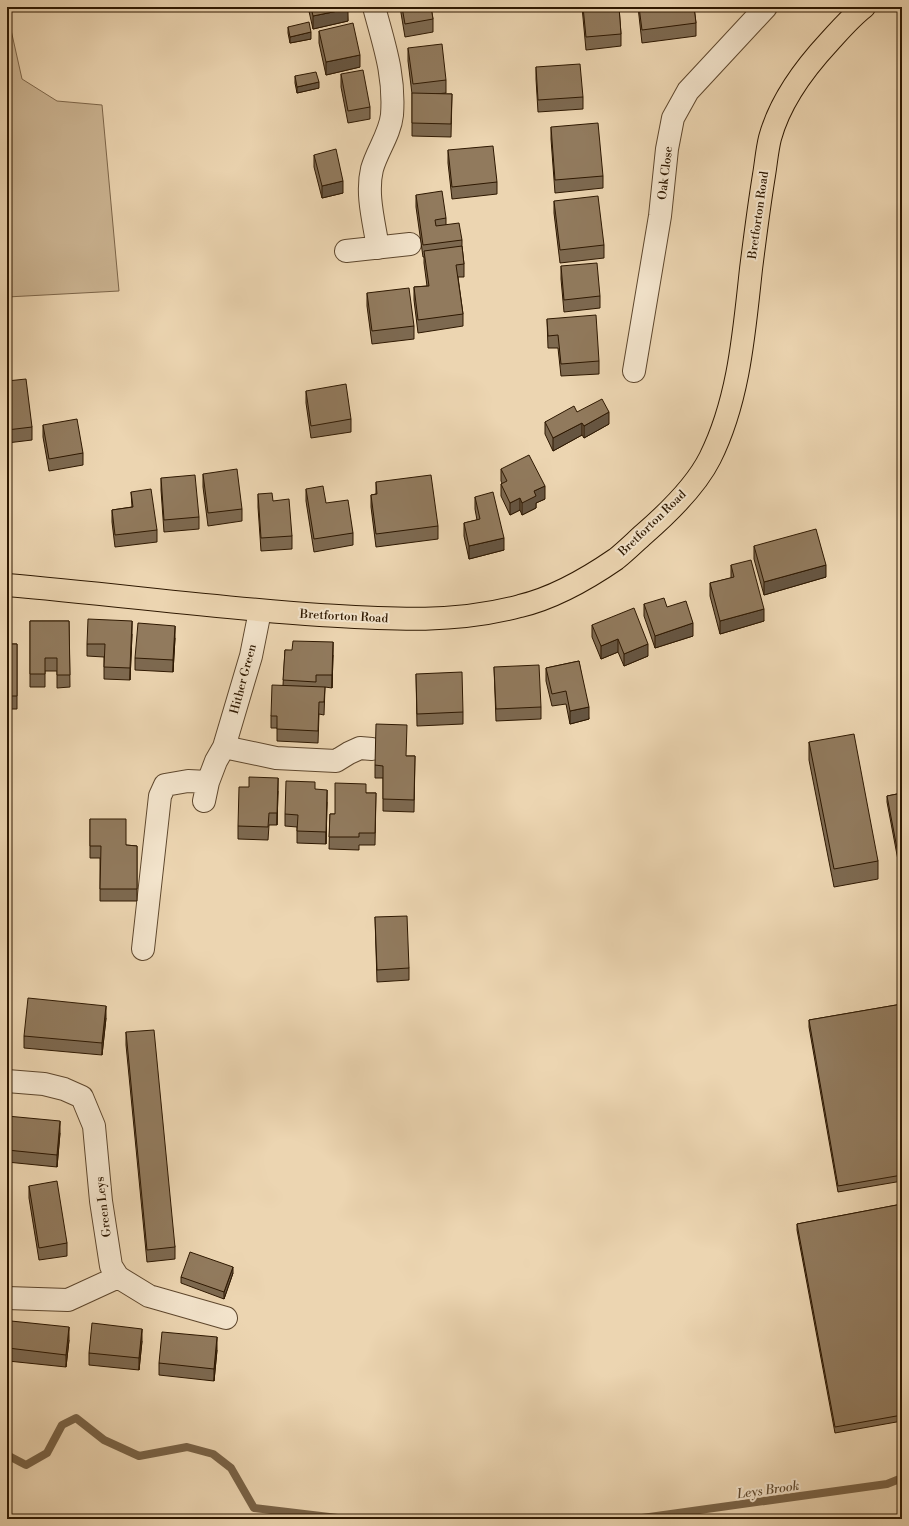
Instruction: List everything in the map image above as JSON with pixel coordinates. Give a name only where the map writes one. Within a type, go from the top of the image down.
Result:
[{"type":"main road","name":"Bretforton Road","points":[[7,585],[107,594],[260,611],[370,618],[431,620],[490,613],[522,606],[552,596],[586,578],[617,558],[654,525],[688,490],[708,461],[719,438],[729,408],[740,362],[755,230],[770,137],[785,99],[808,65],[852,17],[864,7]]},
{"type":"street","points":[[374,7],[389,63],[393,88],[392,117],[384,141],[372,168],[369,191],[378,248]]},
{"type":"street","name":"Oak Close","points":[[634,371],[660,216],[667,149],[673,118],[688,91],[766,7]]},
{"type":"street","points":[[346,251],[410,244]]},
{"type":"street","name":"Hither Green","points":[[142,949],[160,796],[165,785],[188,781],[206,792],[216,761],[224,747],[252,656],[260,611]]},
{"type":"street","points":[[224,747],[276,758],[336,761],[360,748],[372,749]]},
{"type":"street","name":"Green Leys","points":[[7,1081],[44,1084],[64,1089],[82,1097],[94,1126],[101,1201],[111,1266],[118,1277]]},
{"type":"street","points":[[7,1298],[68,1300],[118,1277],[149,1296],[226,1318]]},
{"type":"shaded area","points":[[7,12],[22,79],[57,101],[102,105],[119,291],[7,297]]},
{"type":"building","points":[[311,7],[347,7],[348,9],[313,16]]},
{"type":"building","points":[[402,7],[431,7],[433,19],[405,24]]},
{"type":"building","points":[[583,7],[619,7],[621,34],[586,37]]},
{"type":"building","points":[[639,7],[694,7],[696,23],[642,30]]},
{"type":"building","points":[[309,22],[311,32],[290,37],[288,27]]},
{"type":"building","points":[[353,23],[360,55],[326,62],[319,31]]},
{"type":"building","points":[[442,44],[446,80],[413,84],[408,48]]},
{"type":"building","points":[[580,64],[583,97],[538,100],[536,67]]},
{"type":"building","points":[[363,70],[370,107],[348,111],[341,74]]},
{"type":"building","points":[[316,72],[319,82],[297,87],[295,76]]},
{"type":"building","points":[[412,93],[452,94],[451,124],[412,123]]},
{"type":"building","points":[[598,123],[603,176],[555,180],[551,127]]},
{"type":"building","points":[[493,146],[497,182],[452,187],[448,150]]},
{"type":"building","points":[[336,149],[343,181],[322,186],[314,155]]},
{"type":"building","points":[[442,191],[446,218],[435,220],[436,226],[459,223],[462,240],[423,245],[416,195]]},
{"type":"building","points":[[598,196],[604,245],[560,250],[554,201]]},
{"type":"building","points":[[462,246],[464,264],[456,265],[463,314],[418,320],[414,287],[429,286],[424,251]]},
{"type":"building","points":[[597,263],[600,296],[564,300],[561,266]]},
{"type":"building","points":[[409,288],[414,326],[372,331],[367,293]]},
{"type":"building","points":[[596,315],[599,361],[561,364],[558,335],[548,336],[547,319]]},
{"type":"building","points":[[26,379],[32,427],[7,430],[7,381]]},
{"type":"building","points":[[346,384],[351,419],[311,426],[306,391]]},
{"type":"building","points":[[602,399],[609,412],[584,426],[582,423],[553,438],[545,422],[574,406],[577,412]]},
{"type":"building","points":[[77,419],[83,453],[49,459],[43,425]]},
{"type":"building","points":[[529,455],[545,486],[534,491],[536,496],[522,503],[520,498],[510,503],[501,484],[507,481],[501,469]]},
{"type":"building","points":[[237,469],[242,509],[208,513],[203,474]]},
{"type":"building","points":[[195,475],[199,517],[164,520],[161,478]]},
{"type":"building","points":[[431,475],[438,526],[376,534],[371,495],[377,494],[376,482]]},
{"type":"building","points":[[323,486],[326,503],[348,500],[353,533],[314,539],[306,489]]},
{"type":"building","points":[[151,489],[157,530],[115,535],[112,510],[133,507],[131,492]]},
{"type":"building","points":[[493,492],[504,538],[469,546],[464,523],[480,519],[475,497]]},
{"type":"building","points":[[272,493],[273,501],[289,499],[292,536],[261,538],[258,494]]},
{"type":"building","points":[[816,529],[826,565],[764,582],[754,546]]},
{"type":"building","points":[[751,560],[764,609],[720,621],[710,583],[734,577],[731,565]]},
{"type":"building","points":[[664,598],[667,607],[686,601],[693,623],[655,636],[644,604]]},
{"type":"building","points":[[634,608],[648,644],[624,654],[618,639],[601,646],[592,625]]},
{"type":"building","points":[[88,619],[132,621],[130,668],[104,667],[105,644],[87,644]]},
{"type":"building","points":[[30,621],[69,621],[70,675],[57,675],[57,658],[45,658],[45,674],[30,674]]},
{"type":"building","points":[[138,623],[175,626],[173,660],[135,658]]},
{"type":"building","points":[[293,641],[333,642],[332,675],[316,675],[316,682],[283,680],[285,650],[292,650]]},
{"type":"building","points":[[7,644],[17,644],[17,696],[7,696]]},
{"type":"building","points":[[579,661],[589,707],[570,711],[566,691],[552,694],[546,668]]},
{"type":"building","points":[[539,665],[541,707],[496,709],[494,667]]},
{"type":"building","points":[[462,672],[463,712],[417,714],[416,674]]},
{"type":"building","points":[[272,685],[325,687],[324,702],[319,702],[318,731],[277,729],[277,716],[271,716]]},
{"type":"building","points":[[376,724],[407,725],[406,756],[415,756],[414,800],[383,799],[383,766],[375,765]]},
{"type":"building","points":[[854,734],[878,861],[834,869],[809,742]]},
{"type":"building","points":[[249,777],[278,778],[277,813],[269,813],[268,827],[238,826],[239,787],[249,787]]},
{"type":"building","points":[[286,781],[315,782],[315,789],[327,790],[326,832],[297,831],[298,815],[285,814]]},
{"type":"building","points":[[335,783],[366,784],[366,793],[376,793],[375,833],[359,833],[359,837],[329,837],[330,814],[335,814]]},
{"type":"building","points":[[902,793],[902,869],[901,869],[887,796]]},
{"type":"building","points":[[90,819],[126,819],[126,845],[137,846],[137,889],[100,889],[101,846],[90,846]]},
{"type":"building","points":[[407,916],[409,968],[377,970],[375,917]]},
{"type":"building","points":[[28,998],[106,1006],[102,1043],[24,1036]]},
{"type":"building","points":[[902,1004],[902,1175],[838,1186],[809,1020]]},
{"type":"building","points":[[154,1030],[175,1247],[147,1250],[126,1032]]},
{"type":"building","points":[[7,1116],[60,1121],[57,1155],[7,1150]]},
{"type":"building","points":[[57,1181],[67,1243],[39,1248],[29,1186]]},
{"type":"building","points":[[902,1204],[902,1415],[835,1427],[797,1224]]},
{"type":"building","points":[[190,1252],[233,1267],[224,1292],[181,1277]]},
{"type":"building","points":[[11,1321],[69,1327],[66,1355],[8,1348]]},
{"type":"building","points":[[92,1323],[142,1329],[139,1358],[89,1353]]},
{"type":"building","points":[[162,1332],[217,1337],[214,1369],[159,1363]]},
{"type":"waterway","name":"Leys Brook","points":[[7,1455],[26,1465],[47,1453],[62,1425],[76,1418],[104,1440],[139,1456],[187,1447],[213,1454],[231,1468],[254,1508],[346,1519]]},
{"type":"waterway","name":"Leys Brook","points":[[635,1519],[887,1484],[902,1478]]}]
